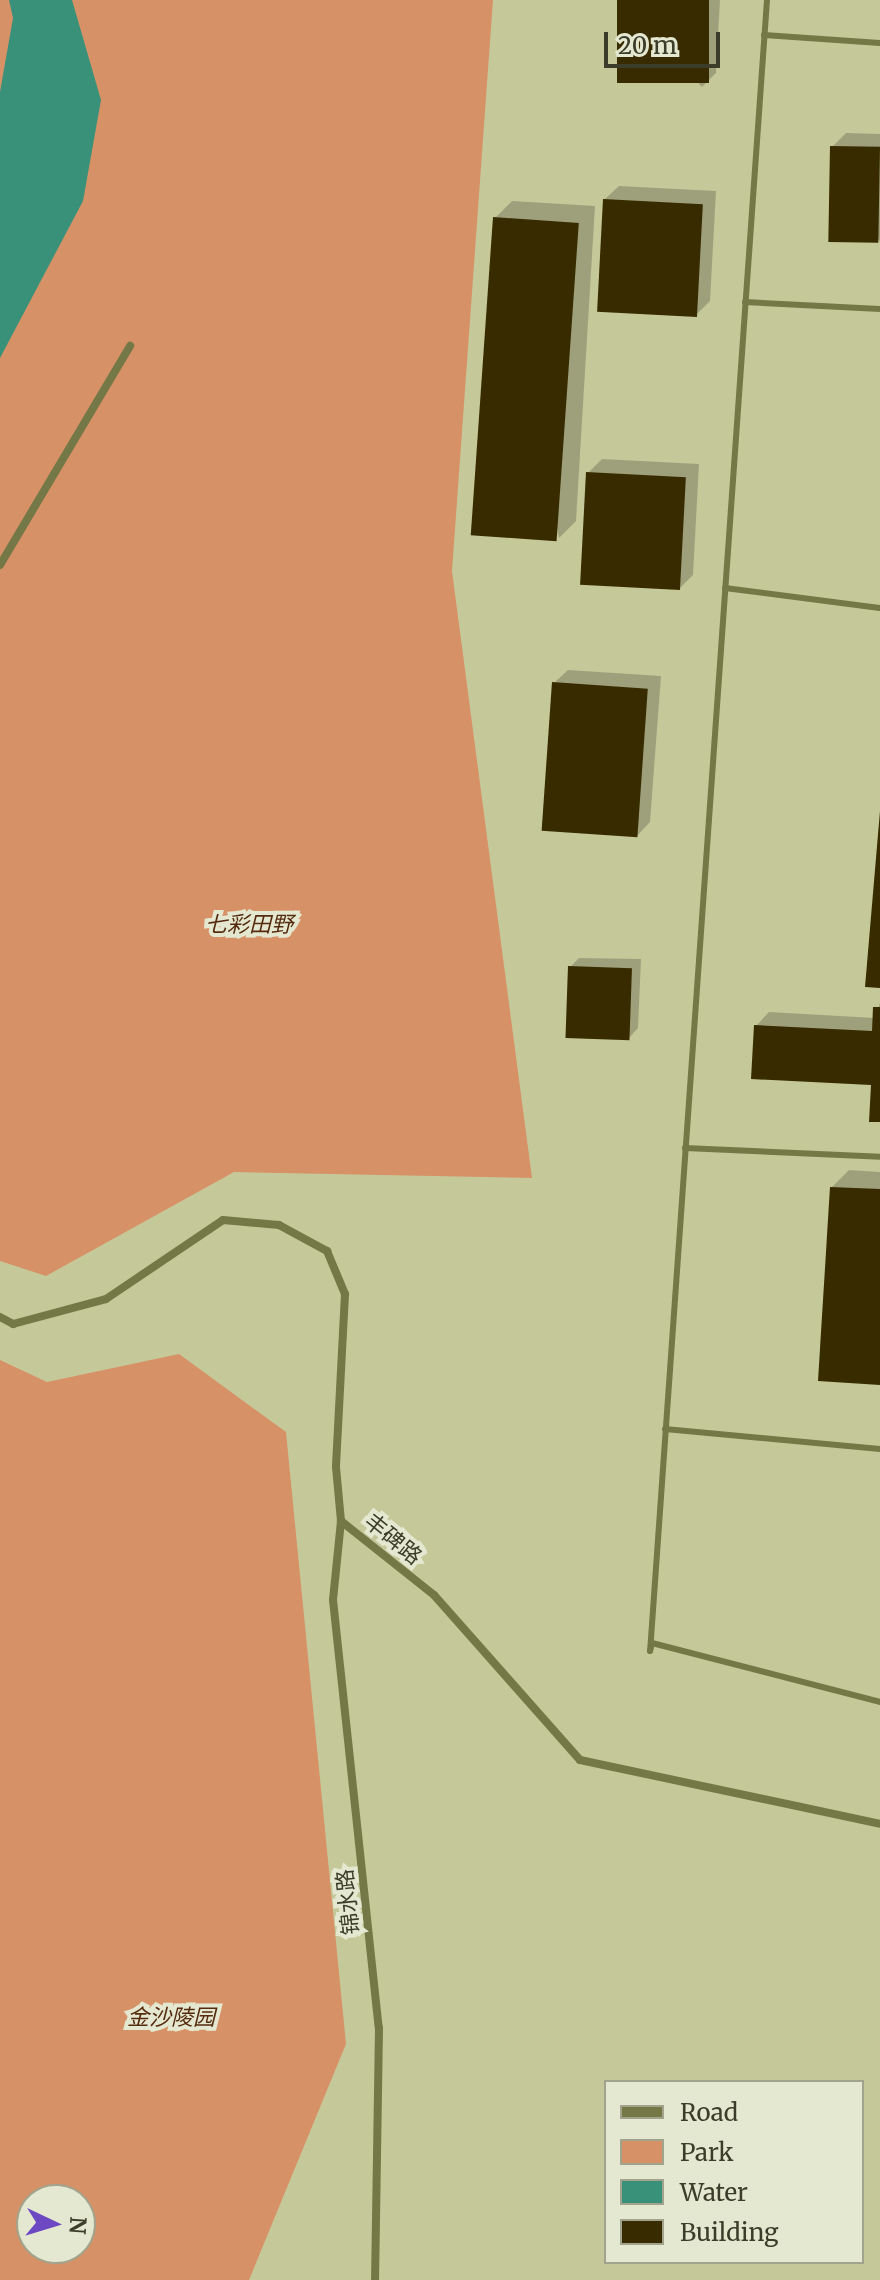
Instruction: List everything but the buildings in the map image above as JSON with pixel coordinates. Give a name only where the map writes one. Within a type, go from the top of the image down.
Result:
[{"type":"street","points":[[0,565],[130,346]]},
{"type":"street","name":"丰碑路","points":[[0,1317],[13,1324],[106,1299],[223,1220],[279,1225],[327,1251],[345,1294],[336,1467],[341,1521],[434,1595],[580,1760],[880,1824]]},
{"type":"street","name":"锦水路","points":[[341,1521],[333,1600],[379,2028],[375,2280]]},
{"type":"lane","points":[[767,0],[650,1651],[652,1643],[880,1702]]},
{"type":"lane","points":[[764,35],[880,43]]},
{"type":"lane","points":[[745,302],[880,309]]},
{"type":"lane","points":[[725,588],[880,608]]},
{"type":"lane","points":[[685,1148],[880,1157]]},
{"type":"lane","points":[[665,1429],[880,1449]]},
{"type":"green space","name":"七彩田野","points":[[0,0],[493,0],[452,571],[532,1178],[234,1172],[46,1276],[0,1261]]},
{"type":"green space","name":"金沙陵园","points":[[179,1354],[286,1432],[346,2044],[249,2280],[0,2280],[0,1360],[47,1382]]},
{"type":"water","points":[[9,0],[72,0],[101,100],[83,201],[0,358],[0,92],[13,18]]}]
